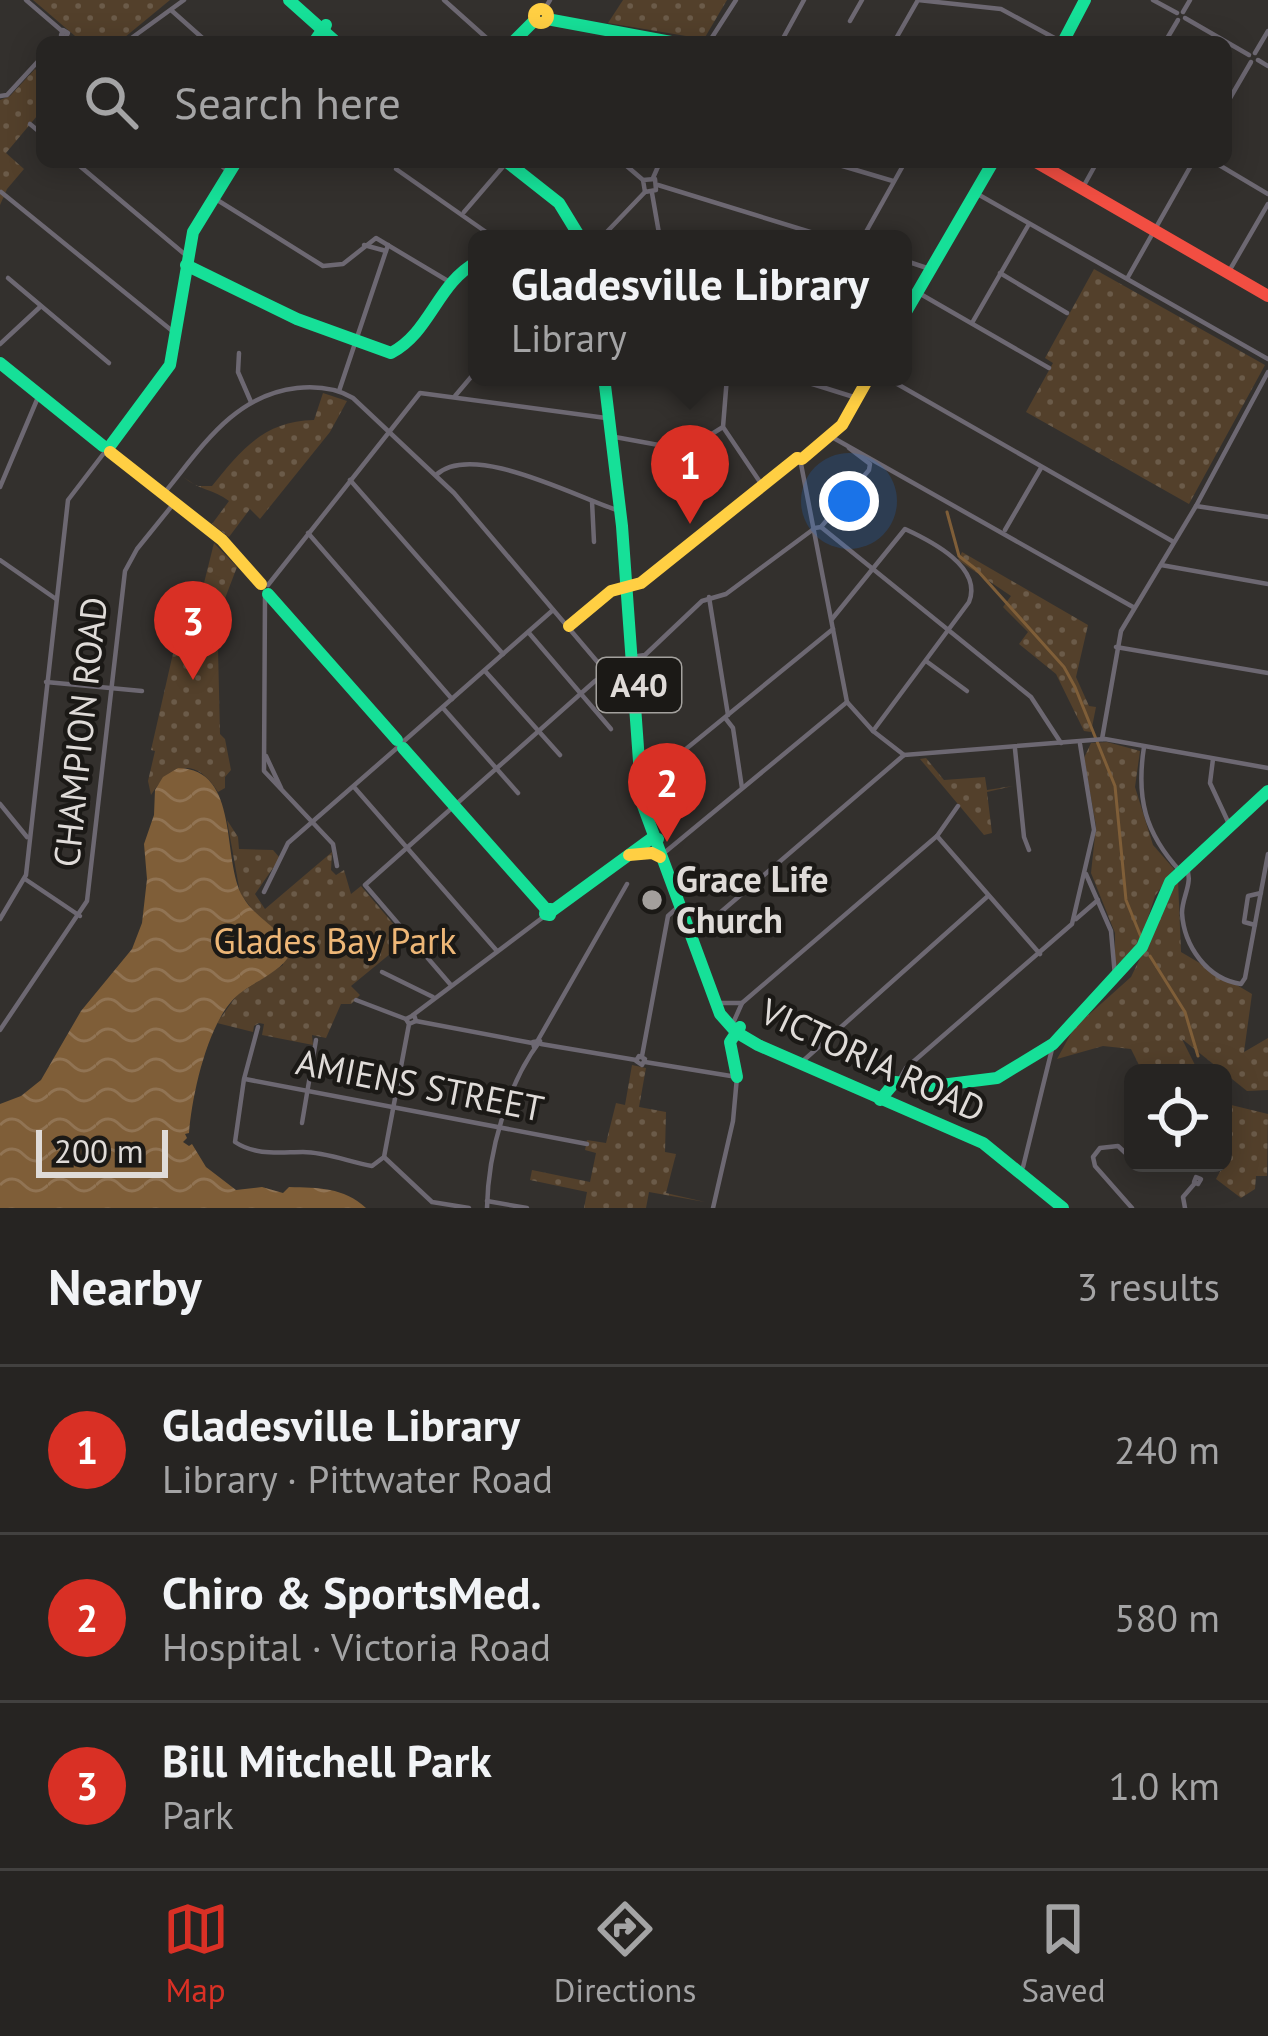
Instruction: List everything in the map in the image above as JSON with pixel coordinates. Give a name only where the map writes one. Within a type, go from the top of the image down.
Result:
[{"type":"main road","points":[[294,0],[321,32]]},
{"type":"main road","points":[[1066,36],[1087,0]]},
{"type":"main road","points":[[519,36],[544,12],[646,36]]},
{"type":"main road","points":[[107,449],[167,371],[193,232],[232,168]]},
{"type":"main road","points":[[517,168],[559,203],[578,230]]},
{"type":"main road","points":[[912,301],[988,168]]},
{"type":"main road","points":[[1046,168],[1268,296]]},
{"type":"main road","points":[[187,261],[286,314],[384,352],[399,350],[431,315],[450,282],[468,266]]},
{"type":"main road","points":[[0,363],[222,540],[548,912],[626,856],[659,847]]},
{"type":"main road","name":"VICTORIA ROAD","points":[[607,386],[630,586]]},
{"type":"main road","name":"VICTORIA ROAD","points":[[607,386],[630,586],[642,785],[679,907],[716,1006],[758,1046],[977,1134],[1023,1167],[1066,1208]]},
{"type":"main road","points":[[569,626],[606,594],[641,583],[800,462],[842,424],[864,386]]},
{"type":"main road","points":[[882,1097],[888,1086],[898,1082],[907,1087],[999,1078],[1042,1046],[1053,1044],[1142,946],[1161,896],[1183,868],[1268,791]]},
{"type":"main road","points":[[626,856],[652,853],[659,847]]},
{"type":"main road","name":"VICTORIA ROAD","points":[[659,847],[721,1003],[737,1026],[983,1143],[1066,1208]]},
{"type":"main road","points":[[737,1026],[730,1042],[737,1077]]},
{"type":"street","points":[[26,0],[62,36]]},
{"type":"street","points":[[134,36],[184,0]]},
{"type":"street","points":[[444,0],[484,36]]},
{"type":"street","points":[[716,36],[736,0]]},
{"type":"street","points":[[784,36],[804,0]]},
{"type":"street","points":[[850,21],[862,0]]},
{"type":"street","points":[[900,36],[918,0],[1001,9],[1061,36]]},
{"type":"street","points":[[1154,0],[1215,36]]},
{"type":"street","points":[[1169,36],[1190,0]]},
{"type":"street","points":[[171,10],[200,36]]},
{"type":"street","points":[[1232,94],[1268,31]]},
{"type":"street","points":[[1232,46],[1268,66]]},
{"type":"street","points":[[1,96],[36,63]]},
{"type":"street","points":[[30,124],[36,129]]},
{"type":"street","points":[[82,168],[187,261]]},
{"type":"street","points":[[462,214],[504,168]]},
{"type":"street","points":[[629,168],[649,192],[658,230]]},
{"type":"street","points":[[643,181],[653,178],[657,168]]},
{"type":"street","points":[[849,168],[894,182]]},
{"type":"street","points":[[867,230],[902,168]]},
{"type":"street","points":[[1082,189],[1094,168]]},
{"type":"street","points":[[1128,277],[1190,168]]},
{"type":"street","points":[[1224,168],[1268,194]]},
{"type":"street","points":[[395,170],[484,230]]},
{"type":"street","points":[[653,178],[658,185],[804,230]]},
{"type":"street","points":[[610,230],[658,185]]},
{"type":"street","points":[[1,192],[176,334]]},
{"type":"street","points":[[974,192],[1268,359]]},
{"type":"street","points":[[214,198],[319,265],[343,264],[374,238],[450,282]]},
{"type":"street","points":[[1228,273],[1268,204]]},
{"type":"street","points":[[973,323],[1029,223]]},
{"type":"street","points":[[340,391],[387,248]]},
{"type":"street","points":[[912,263],[930,269]]},
{"type":"street","points":[[1000,273],[1067,313]]},
{"type":"street","points":[[8,278],[109,363]]},
{"type":"street","points":[[917,292],[1049,368]]},
{"type":"street","points":[[0,344],[40,307]]},
{"type":"street","points":[[239,353],[238,372],[251,402],[291,389],[340,391],[388,430],[436,475],[606,672]]},
{"type":"street","points":[[1097,739],[1116,647],[1268,372]]},
{"type":"street","points":[[455,396],[468,381]]},
{"type":"street","points":[[726,386],[723,427],[764,487]]},
{"type":"street","points":[[819,386],[857,398]]},
{"type":"street","points":[[901,386],[1174,543]]},
{"type":"street","points":[[337,866],[333,844],[280,788],[266,756],[266,590],[420,393],[609,418]]},
{"type":"street","points":[[0,487],[40,395]]},
{"type":"street","name":"CHAMPION ROAD","points":[[0,1030],[80,916],[88,896],[127,564],[220,424],[251,402]]},
{"type":"street","points":[[615,437],[686,450],[723,427]]},
{"type":"street","points":[[830,436],[1135,608]]},
{"type":"street","points":[[451,984],[365,885],[606,672],[635,663],[709,597],[726,594],[818,528],[869,470],[870,464],[846,444]]},
{"type":"street","points":[[0,919],[25,879],[68,500],[107,449]]},
{"type":"street","points":[[800,462],[818,528],[847,702],[904,755]]},
{"type":"street","points":[[436,475],[445,467],[493,464],[620,511]]},
{"type":"street","points":[[1004,532],[1041,467]]},
{"type":"street","points":[[350,480],[503,654]]},
{"type":"street","points":[[592,501],[594,542]]},
{"type":"street","points":[[1196,506],[1268,518]]},
{"type":"street","points":[[818,528],[1030,697],[1060,742]]},
{"type":"street","points":[[832,619],[904,529],[965,569],[972,580],[973,593],[873,731]]},
{"type":"street","points":[[308,533],[452,699]]},
{"type":"street","points":[[0,560],[56,599]]},
{"type":"street","points":[[1161,565],[1268,584]]},
{"type":"street","points":[[709,597],[728,701],[726,719],[733,728],[742,788]]},
{"type":"street","points":[[264,892],[288,843],[554,609]]},
{"type":"street","points":[[642,785],[833,629]]},
{"type":"street","points":[[528,632],[611,729]]},
{"type":"street","points":[[1116,647],[1268,674]]},
{"type":"street","points":[[926,661],[967,691]]},
{"type":"street","points":[[485,670],[560,755]]},
{"type":"street","points":[[46,682],[142,691]]},
{"type":"street","points":[[659,847],[742,788],[847,702]]},
{"type":"street","points":[[442,707],[518,793]]},
{"type":"street","points":[[694,935],[904,755],[1097,739],[1268,768]]},
{"type":"street","points":[[1073,920],[1094,830],[1079,741]]},
{"type":"street","points":[[1015,747],[1029,850]]},
{"type":"street","points":[[1144,748],[1139,788],[1155,842],[1190,878],[1182,911],[1190,947],[1213,972],[1231,982],[1241,984],[1245,978],[1268,854]]},
{"type":"street","points":[[1213,759],[1210,783],[1230,826]]},
{"type":"street","points":[[354,787],[496,951]]},
{"type":"street","points":[[0,804],[28,839]]},
{"type":"street","points":[[737,1026],[742,1003],[937,836],[958,806]]},
{"type":"street","points":[[937,836],[1040,954]]},
{"type":"street","points":[[1084,873],[1112,935],[1115,976]]},
{"type":"street","points":[[25,879],[80,916]]},
{"type":"street","points":[[527,1208],[487,1204],[488,1171],[498,1127],[536,1043],[627,884]]},
{"type":"street","points":[[1255,926],[1244,922],[1244,907],[1248,896],[1261,893]]},
{"type":"street","points":[[804,1060],[988,896]]},
{"type":"street","points":[[898,1082],[906,1068],[1098,900]]},
{"type":"street","points":[[641,1059],[668,916],[679,907]]},
{"type":"street","points":[[258,1027],[235,1142],[372,1166],[383,1159],[411,1019],[548,912]]},
{"type":"street","points":[[382,972],[434,997]]},
{"type":"street","points":[[356,1000],[411,1019],[737,1077],[713,1208]]},
{"type":"street","points":[[721,1003],[742,1003]]},
{"type":"street","points":[[302,1123],[316,1040]]},
{"type":"street","points":[[1023,1167],[1053,1044]]},
{"type":"street","name":"AMIENS STREET","points":[[244,1079],[587,1144]]},
{"type":"street","points":[[1124,1152],[1118,1146],[1100,1148],[1093,1157],[1132,1208]]},
{"type":"street","points":[[383,1159],[432,1202],[469,1208]]},
{"type":"street","points":[[1185,1208],[1183,1196],[1195,1183]]},
{"type":"green space","points":[[33,0],[170,0],[126,36],[75,36]]},
{"type":"green space","points":[[623,0],[727,0],[706,36],[608,23]]},
{"type":"green space","points":[[36,70],[36,117],[6,153],[24,169],[0,205],[0,100]]},
{"type":"green space","points":[[1094,269],[1265,365],[1189,504],[1026,412],[1053,363],[1045,358]]},
{"type":"green space","points":[[323,393],[347,401],[330,432],[260,519],[250,509],[229,537],[212,524],[229,501],[198,486],[212,486],[267,432],[314,420]]},
{"type":"green space","points":[[214,543],[237,567],[224,601],[208,613],[206,621],[218,649],[220,734],[231,770],[225,788],[218,792],[200,772],[182,768],[166,777],[151,795],[148,781],[155,751],[151,750],[174,649],[197,611]]},
{"type":"green space","points":[[962,552],[1088,625],[1076,677],[1089,706],[1096,707],[1091,732],[1084,731],[1056,674],[1019,644],[1028,632],[1003,607],[1011,596],[958,560]]},
{"type":"green space","points":[[1091,743],[1140,751],[1135,787],[1153,845],[1174,869],[1155,896],[1140,942],[1115,967],[1115,933],[1091,873],[1096,826],[1084,758]]},
{"type":"green space","points":[[926,758],[944,780],[985,777],[987,790],[1013,786],[987,792],[992,833],[984,835],[920,759]]},
{"type":"green space","name":"Glades Bay Park","points":[[227,820],[238,837],[239,849],[273,850],[280,858],[255,894],[265,909],[332,852],[331,870],[336,875],[344,870],[351,894],[361,886],[407,940],[351,986],[360,995],[351,1004],[341,1004],[326,1038],[312,1035],[313,1045],[262,1035],[264,1024],[254,1026],[253,1032],[217,1023],[237,995],[283,965],[285,939],[240,893]]},
{"type":"green space","points":[[1178,880],[1181,952],[1252,994],[1244,1052],[1268,1038],[1268,1090],[1247,1091],[1232,1079],[1232,1064],[1213,1064],[1182,1039],[1194,1064],[1138,1064],[1131,1049],[1103,1046],[1057,1059],[1074,1028],[1131,977]]},
{"type":"green space","points":[[632,1065],[646,1068],[639,1107],[666,1112],[665,1152],[676,1154],[666,1193],[705,1202],[649,1192],[646,1208],[584,1208],[587,1192],[530,1180],[532,1170],[590,1182],[596,1153],[585,1150],[587,1140],[606,1143],[616,1103],[625,1105]]},
{"type":"green space","points":[[1232,1105],[1268,1114],[1267,1176],[1256,1176],[1255,1189],[1241,1198],[1216,1179],[1220,1172],[1232,1172]]},
{"type":"water","points":[[178,768],[198,772],[212,783],[226,819],[243,897],[282,938],[290,954],[239,994],[219,1021],[183,1142],[192,1144],[206,1167],[236,1190],[320,1189],[339,1192],[366,1208],[0,1208],[0,1104],[21,1096],[41,1080],[81,1011],[132,949],[142,923],[147,879],[144,844],[154,815],[155,790],[163,777]]},
{"type":"waterway","points":[[947,512],[959,556],[1064,667],[1075,687],[1115,786],[1126,900],[1141,937]]},
{"type":"waterway","points":[[1150,956],[1185,1012],[1198,1056]]},
{"type":"traffic: fast","points":[[289,0],[329,36]]},
{"type":"traffic: fast","points":[[1066,36],[1085,0]]},
{"type":"traffic: fast","points":[[547,19],[639,36]]},
{"type":"traffic: fast","points":[[519,36],[535,20]]},
{"type":"traffic: fast","points":[[318,36],[326,25]]},
{"type":"traffic: fast","points":[[110,446],[170,365],[193,232],[232,168]]},
{"type":"traffic: fast","points":[[515,168],[559,203],[576,230]]},
{"type":"traffic: fast","points":[[912,302],[990,168]]},
{"type":"traffic: fast","points":[[186,265],[297,319],[391,353],[416,333],[452,282],[468,268]]},
{"type":"traffic: fast","points":[[0,363],[103,446]]},
{"type":"traffic: fast","points":[[605,386],[622,526],[642,803],[720,1014],[736,1032],[758,1045],[983,1143],[1063,1208]]},
{"type":"traffic: fast","points":[[268,594],[397,740]]},
{"type":"traffic: fast","points":[[403,748],[546,909]]},
{"type":"traffic: fast","points":[[880,1100],[895,1082],[933,1086],[997,1078],[1053,1044],[1142,947],[1170,882],[1268,791]]},
{"type":"traffic: fast","points":[[552,911],[652,838],[658,839]]},
{"type":"traffic: fast","points":[[546,909],[551,909],[550,915],[545,914],[546,909]]},
{"type":"traffic: fast","points":[[737,1077],[730,1042],[740,1027]]},
{"type":"traffic: slow","points":[[541,9],[548,16],[541,23],[534,16],[541,9]]},
{"type":"traffic: slow","points":[[569,626],[611,591],[641,583],[797,458],[802,459],[842,425],[864,386]]},
{"type":"traffic: slow","points":[[110,452],[222,540],[261,584]]},
{"type":"traffic: slow","points":[[629,855],[660,857]]},
{"type":"traffic: jam","points":[[1046,168],[1268,296]]},
{"type":"place","name":"Gladesville Library","points":[[690,524]]},
{"type":"place","name":"Bill Mitchell Park","points":[[193,680]]},
{"type":"place","name":"Chiro & SportsMed.","points":[[667,842]]},
{"type":"place","name":"Grace Life Church","points":[[652,900]]}]
